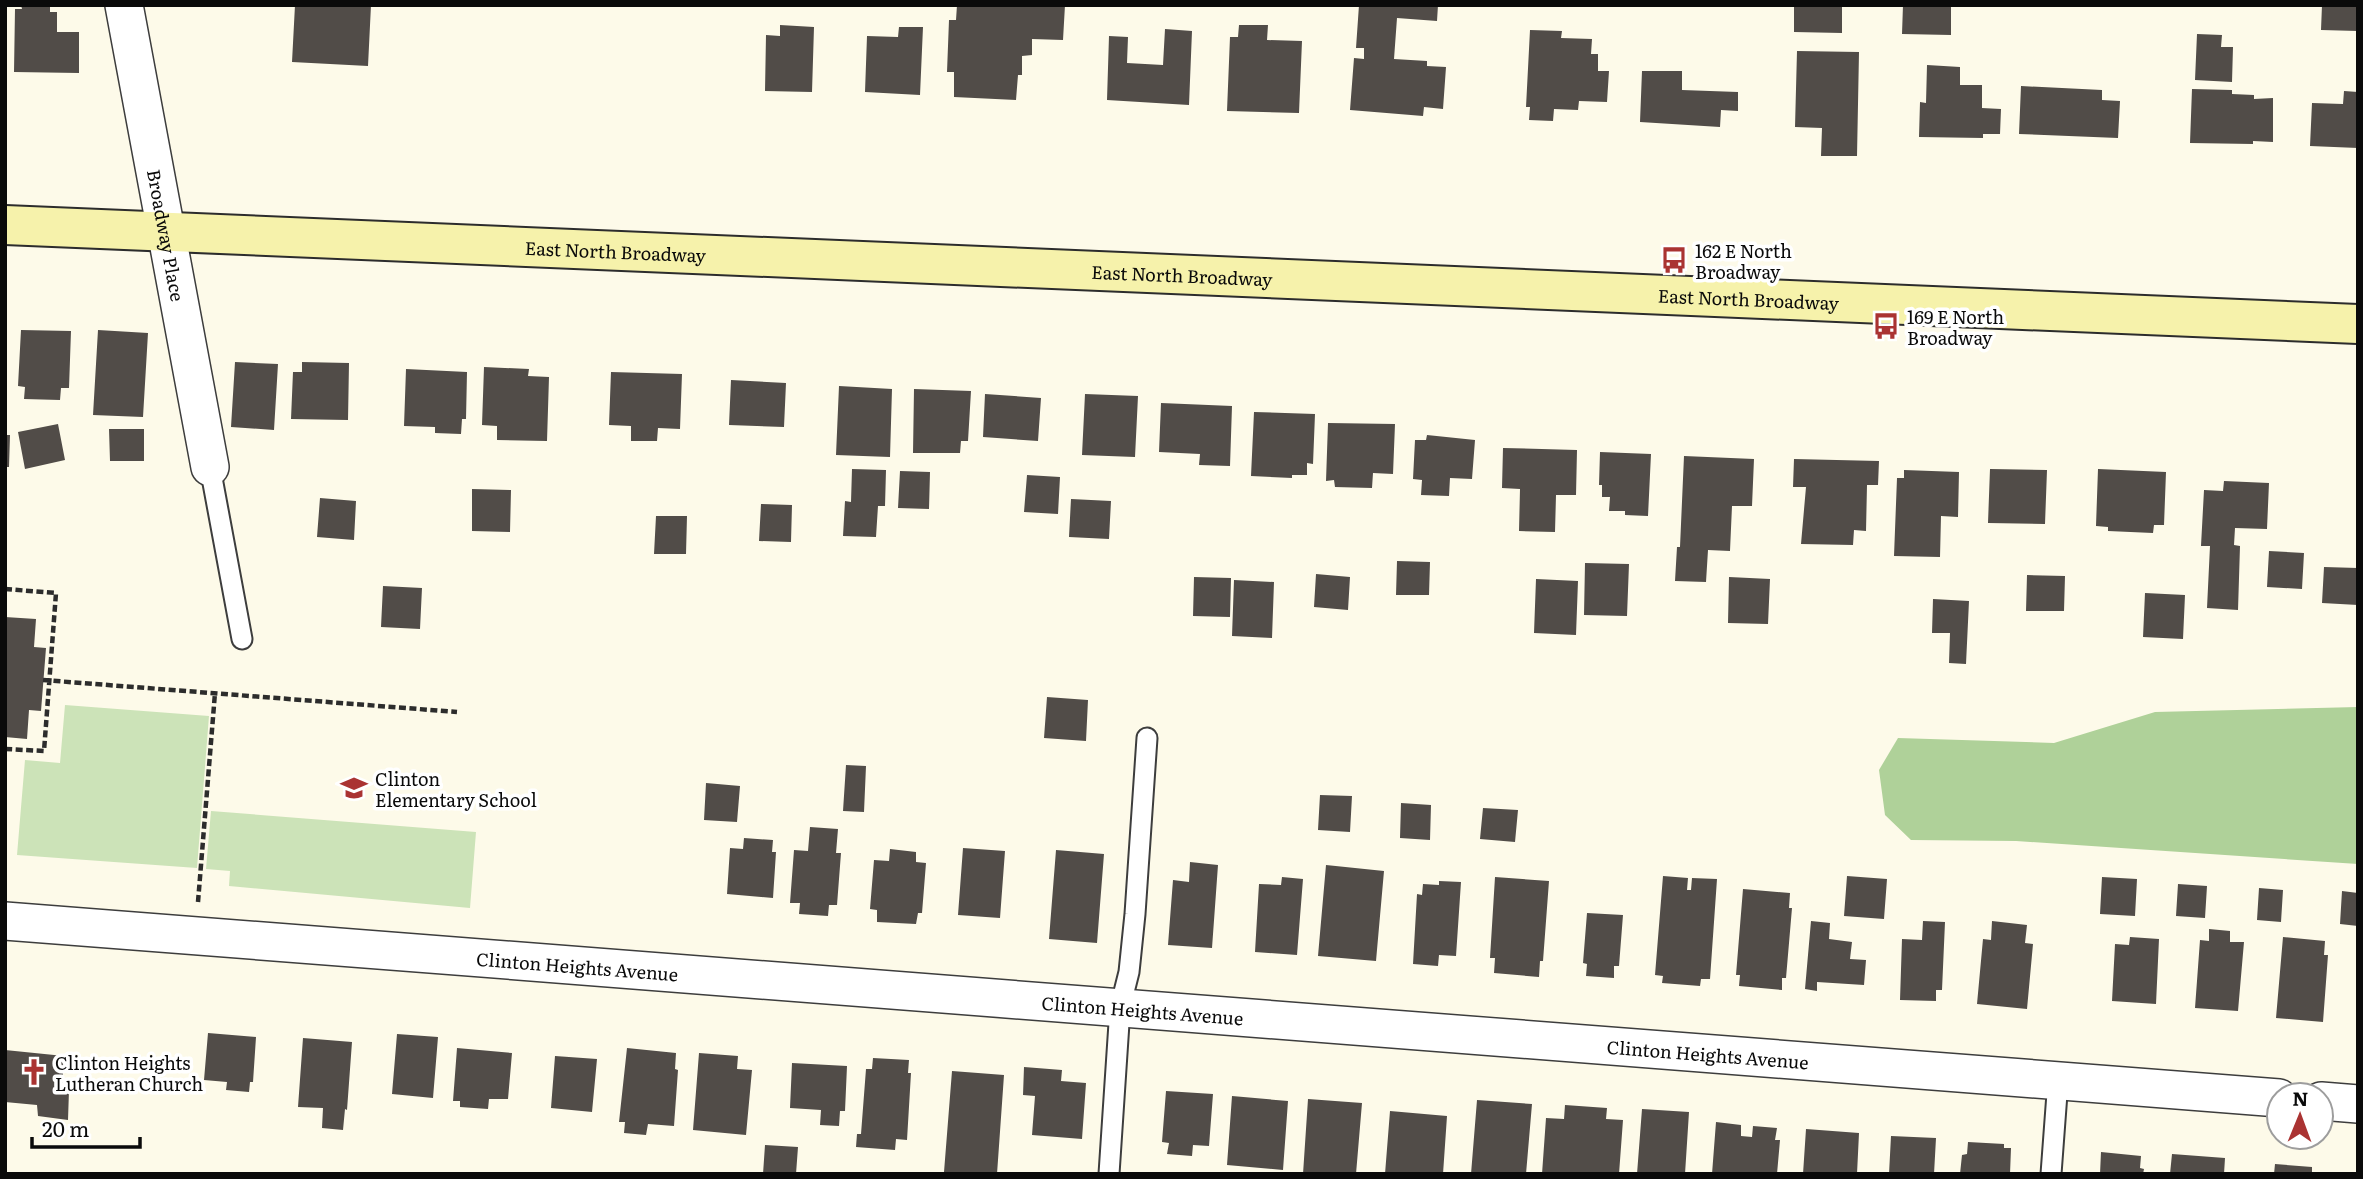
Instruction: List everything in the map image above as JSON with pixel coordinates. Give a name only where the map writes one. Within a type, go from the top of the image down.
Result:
[{"type":"main road","name":"East North Broadway","points":[[5,225],[2358,324]]},
{"type":"street","name":"Broadway Place","points":[[124,5],[210,467]]},
{"type":"street","name":"Clinton Heights Avenue","points":[[5,921],[2265,1097]]},
{"type":"street","points":[[2335,1102],[2358,1104]]},
{"type":"lane","points":[[210,467],[242,639]]},
{"type":"lane","points":[[1109,1174],[1120,1008],[1129,972],[1147,738]]},
{"type":"lane","points":[[2051,1174],[2058,1080]]},
{"type":"path","points":[[5,589],[57,593],[47,680],[44,751],[5,749]]},
{"type":"path","points":[[47,680],[457,712]]},
{"type":"path","points":[[198,907],[215,693]]},
{"type":"green space","points":[[65,705],[209,716],[197,868],[17,855],[25,760],[60,763]]},
{"type":"green space","points":[[2358,707],[2358,864],[2016,841],[1911,840],[1885,815],[1879,770],[1898,738],[2054,743],[2155,712]]},
{"type":"green space","points":[[211,811],[476,832],[470,908],[229,886],[230,871],[206,869]]},
{"type":"building","points":[[21,5],[50,5],[50,12],[57,12],[57,32],[79,32],[79,73],[14,72],[15,9],[22,9]]},
{"type":"building","points":[[295,5],[371,5],[368,66],[292,62]]},
{"type":"building","points":[[957,5],[1065,5],[1063,40],[1032,39],[1032,55],[1022,56],[1022,75],[1018,75],[1016,100],[954,97],[954,72],[947,72],[949,20],[956,20]]},
{"type":"building","points":[[1359,5],[1438,5],[1437,21],[1397,18],[1394,59],[1427,61],[1427,66],[1446,67],[1443,109],[1424,107],[1423,116],[1350,110],[1354,58],[1364,59],[1364,48],[1356,48]]},
{"type":"building","points":[[1794,5],[1842,5],[1842,33],[1794,32]]},
{"type":"building","points":[[1903,5],[1951,5],[1951,35],[1902,34]]},
{"type":"building","points":[[2322,5],[2358,5],[2358,31],[2321,30]]},
{"type":"building","points":[[780,25],[814,27],[812,92],[765,91],[766,35],[780,36]]},
{"type":"building","points":[[1239,25],[1268,25],[1267,40],[1302,41],[1299,113],[1227,111],[1230,37],[1238,37]]},
{"type":"building","points":[[899,27],[923,27],[920,95],[865,92],[867,36],[898,37]]},
{"type":"building","points":[[1165,29],[1192,31],[1189,105],[1107,100],[1109,36],[1128,37],[1127,63],[1163,65]]},
{"type":"building","points":[[1530,30],[1562,31],[1561,38],[1592,39],[1591,54],[1598,54],[1598,71],[1609,71],[1607,102],[1579,101],[1578,110],[1554,109],[1553,121],[1529,120],[1530,107],[1526,107]]},
{"type":"building","points":[[2197,34],[2222,35],[2221,47],[2233,47],[2232,82],[2195,80]]},
{"type":"building","points":[[1797,51],[1859,52],[1857,156],[1821,156],[1822,128],[1795,127]]},
{"type":"building","points":[[1927,65],[1960,67],[1960,85],[1982,85],[1982,108],[2001,109],[2000,134],[1983,134],[1983,138],[1919,137],[1920,102],[1926,103]]},
{"type":"building","points":[[1642,71],[1682,71],[1682,90],[1738,92],[1738,111],[1721,110],[1720,127],[1640,122]]},
{"type":"building","points":[[2021,86],[2102,90],[2102,100],[2120,101],[2118,138],[2019,134]]},
{"type":"building","points":[[2192,89],[2232,90],[2232,94],[2254,95],[2254,99],[2273,98],[2273,142],[2190,143]]},
{"type":"building","points":[[2344,91],[2358,92],[2358,148],[2310,146],[2312,103],[2343,104]]},
{"type":"building","points":[[21,330],[71,331],[69,388],[61,388],[60,400],[24,399],[25,387],[18,386]]},
{"type":"building","points":[[98,330],[148,333],[143,417],[93,415]]},
{"type":"building","points":[[235,362],[278,364],[274,430],[231,427]]},
{"type":"building","points":[[302,362],[349,363],[348,420],[291,419],[293,372],[302,372]]},
{"type":"building","points":[[484,367],[529,369],[528,376],[549,377],[547,441],[497,440],[497,426],[482,425]]},
{"type":"building","points":[[406,369],[467,372],[466,419],[462,419],[461,434],[435,433],[435,427],[404,426]]},
{"type":"building","points":[[611,372],[682,374],[680,429],[658,428],[657,441],[631,441],[631,426],[609,425]]},
{"type":"building","points":[[731,380],[786,383],[784,427],[729,425]]},
{"type":"building","points":[[839,386],[892,389],[890,457],[836,455]]},
{"type":"building","points":[[914,389],[971,391],[968,441],[961,441],[960,453],[913,453]]},
{"type":"building","points":[[985,394],[1041,398],[1038,441],[983,437]]},
{"type":"building","points":[[1085,394],[1138,396],[1135,457],[1082,455]]},
{"type":"building","points":[[1161,403],[1232,406],[1230,466],[1199,465],[1200,454],[1159,452]]},
{"type":"building","points":[[1254,412],[1315,414],[1313,464],[1307,463],[1307,475],[1292,475],[1292,478],[1251,476]]},
{"type":"building","points":[[1328,423],[1395,424],[1393,474],[1373,473],[1372,488],[1335,487],[1334,480],[1326,481]]},
{"type":"building","points":[[58,424],[65,460],[25,469],[18,432]]},
{"type":"building","points":[[109,429],[144,429],[144,461],[110,461]]},
{"type":"building","points":[[5,435],[10,435],[9,467],[5,467]]},
{"type":"building","points":[[1427,435],[1475,440],[1472,479],[1450,478],[1449,496],[1421,495],[1422,480],[1413,479],[1415,440],[1426,440]]},
{"type":"building","points":[[1503,448],[1577,450],[1576,495],[1556,495],[1555,532],[1519,531],[1520,489],[1502,488]]},
{"type":"building","points":[[1600,452],[1651,454],[1648,516],[1609,511],[1610,497],[1602,497],[1602,485],[1599,485]]},
{"type":"building","points":[[1684,456],[1754,459],[1752,506],[1732,506],[1730,551],[1708,550],[1706,582],[1675,581],[1677,547],[1680,547]]},
{"type":"building","points":[[1794,459],[1879,461],[1878,485],[1867,485],[1866,531],[1854,530],[1853,545],[1801,544],[1806,487],[1793,487]]},
{"type":"building","points":[[852,469],[886,470],[885,506],[878,506],[876,537],[843,536],[845,501],[851,502]]},
{"type":"building","points":[[1990,469],[2047,470],[2045,524],[1988,523]]},
{"type":"building","points":[[2098,469],[2166,472],[2164,525],[2154,525],[2153,533],[2108,531],[2108,527],[2096,526]]},
{"type":"building","points":[[1904,470],[1959,472],[1958,517],[1941,516],[1940,557],[1894,556],[1897,478],[1904,478]]},
{"type":"building","points":[[900,471],[930,472],[929,509],[898,508]]},
{"type":"building","points":[[1027,475],[1060,477],[1058,514],[1024,512]]},
{"type":"building","points":[[2224,481],[2269,483],[2267,529],[2235,528],[2234,545],[2240,546],[2238,610],[2207,608],[2210,546],[2201,546],[2204,490],[2223,491]]},
{"type":"building","points":[[472,489],[511,490],[510,532],[472,531]]},
{"type":"building","points":[[320,498],[356,501],[354,540],[317,537]]},
{"type":"building","points":[[1071,499],[1111,501],[1109,539],[1069,537]]},
{"type":"building","points":[[761,504],[792,505],[791,542],[759,541]]},
{"type":"building","points":[[656,516],[687,516],[686,554],[654,554]]},
{"type":"building","points":[[2269,551],[2304,553],[2302,589],[2267,587]]},
{"type":"building","points":[[1397,561],[1430,562],[1429,595],[1396,595]]},
{"type":"building","points":[[1585,563],[1629,564],[1627,616],[1584,615]]},
{"type":"building","points":[[2324,567],[2358,568],[2358,605],[2322,603]]},
{"type":"building","points":[[1316,574],[1350,577],[1348,610],[1314,607]]},
{"type":"building","points":[[2027,575],[2065,576],[2064,611],[2026,611]]},
{"type":"building","points":[[1194,577],[1231,578],[1230,617],[1193,616]]},
{"type":"building","points":[[1729,577],[1770,579],[1768,624],[1728,623]]},
{"type":"building","points":[[1536,579],[1578,581],[1576,635],[1534,633]]},
{"type":"building","points":[[1234,580],[1274,582],[1272,638],[1232,636]]},
{"type":"building","points":[[383,586],[422,588],[420,629],[381,627]]},
{"type":"building","points":[[2145,593],[2185,595],[2183,639],[2143,637]]},
{"type":"building","points":[[1933,599],[1969,601],[1966,664],[1949,663],[1950,633],[1932,633]]},
{"type":"building","points":[[5,617],[36,619],[34,647],[46,648],[41,711],[29,710],[27,739],[5,737]]},
{"type":"building","points":[[1047,697],[1088,700],[1086,741],[1044,738]]},
{"type":"building","points":[[846,765],[866,766],[864,812],[843,811]]},
{"type":"building","points":[[706,783],[740,786],[737,822],[704,820]]},
{"type":"building","points":[[1320,795],[1352,796],[1350,832],[1318,830]]},
{"type":"building","points":[[1401,803],[1431,805],[1430,840],[1400,838]]},
{"type":"building","points":[[1483,808],[1518,810],[1515,842],[1480,839]]},
{"type":"building","points":[[810,827],[838,829],[836,853],[841,853],[837,905],[829,905],[828,916],[799,914],[800,903],[790,903],[794,850],[808,851]]},
{"type":"building","points":[[744,838],[773,840],[772,852],[776,852],[773,898],[727,894],[730,848],[743,849]]},
{"type":"building","points":[[963,848],[1005,851],[1000,918],[958,915]]},
{"type":"building","points":[[890,849],[916,852],[916,862],[926,863],[922,913],[918,913],[916,924],[877,922],[877,910],[870,909],[874,860],[889,861]]},
{"type":"building","points":[[1056,850],[1104,854],[1097,943],[1049,939]]},
{"type":"building","points":[[1190,862],[1218,865],[1212,948],[1168,945],[1173,880],[1189,882]]},
{"type":"building","points":[[1326,865],[1384,871],[1376,961],[1318,956]]},
{"type":"building","points":[[1663,876],[1688,878],[1687,890],[1691,890],[1692,878],[1717,879],[1710,979],[1701,979],[1700,986],[1662,983],[1663,976],[1655,975]]},
{"type":"building","points":[[1847,876],[1887,879],[1884,919],[1844,916]]},
{"type":"building","points":[[1282,877],[1303,879],[1297,955],[1255,952],[1259,884],[1281,885]]},
{"type":"building","points":[[1495,877],[1549,881],[1543,961],[1540,961],[1539,977],[1494,973],[1495,958],[1490,958]]},
{"type":"building","points":[[2102,877],[2137,879],[2135,916],[2100,914]]},
{"type":"building","points":[[1439,881],[1461,882],[1456,956],[1439,955],[1438,966],[1413,964],[1417,894],[1422,895],[1423,884],[1439,885]]},
{"type":"building","points":[[2178,884],[2207,886],[2205,918],[2176,916]]},
{"type":"building","points":[[2259,888],[2283,890],[2281,922],[2257,920]]},
{"type":"building","points":[[1743,889],[1790,893],[1789,908],[1792,908],[1786,978],[1782,978],[1782,990],[1739,986],[1740,975],[1736,975]]},
{"type":"building","points":[[2342,891],[2358,893],[2358,926],[2340,924]]},
{"type":"building","points":[[1587,913],[1623,915],[1619,966],[1614,966],[1614,978],[1586,976],[1587,964],[1583,963]]},
{"type":"building","points":[[1811,921],[1830,923],[1829,939],[1852,942],[1850,959],[1866,960],[1864,985],[1817,982],[1817,991],[1805,989]]},
{"type":"building","points":[[1923,921],[1945,922],[1942,990],[1936,990],[1936,1001],[1900,1000],[1902,939],[1922,940]]},
{"type":"building","points":[[1992,921],[2027,925],[2025,943],[2033,944],[2027,1009],[1977,1004],[1983,939],[1991,940]]},
{"type":"building","points":[[2209,929],[2230,931],[2230,942],[2244,942],[2238,1011],[2195,1008],[2200,940],[2209,941]]},
{"type":"building","points":[[2130,937],[2159,939],[2156,1004],[2112,1001],[2115,944],[2129,945]]},
{"type":"building","points":[[2283,937],[2325,941],[2324,955],[2328,955],[2323,1022],[2276,1018]]},
{"type":"building","points":[[208,1033],[256,1037],[253,1082],[250,1082],[249,1092],[226,1090],[227,1082],[204,1080]]},
{"type":"building","points":[[397,1034],[438,1037],[433,1098],[392,1094]]},
{"type":"building","points":[[303,1038],[352,1042],[343,1130],[322,1128],[323,1108],[298,1107]]},
{"type":"building","points":[[457,1048],[512,1053],[508,1099],[489,1099],[488,1109],[460,1107],[460,1101],[453,1101]]},
{"type":"building","points":[[627,1048],[676,1053],[675,1069],[678,1070],[674,1126],[648,1124],[646,1135],[624,1133],[625,1122],[619,1122]]},
{"type":"building","name":"Clinton Heights Lutheran Church","points":[[5,1050],[64,1056],[62,1088],[69,1090],[68,1120],[38,1116],[37,1105],[5,1102]]},
{"type":"building","points":[[699,1053],[738,1056],[737,1069],[752,1070],[746,1135],[693,1130]]},
{"type":"building","points":[[555,1056],[597,1059],[592,1112],[551,1108]]},
{"type":"building","points":[[873,1058],[909,1060],[908,1073],[911,1073],[907,1140],[896,1139],[895,1150],[856,1147],[857,1134],[861,1134],[866,1069],[872,1069]]},
{"type":"building","points":[[792,1063],[847,1066],[845,1111],[840,1111],[839,1126],[820,1125],[821,1110],[790,1108]]},
{"type":"building","points":[[1024,1067],[1062,1070],[1061,1081],[1086,1083],[1082,1139],[1032,1135],[1035,1096],[1023,1095]]},
{"type":"building","points":[[952,1071],[1004,1075],[997,1174],[944,1172]]},
{"type":"building","points":[[1166,1091],[1213,1094],[1209,1146],[1193,1145],[1192,1156],[1167,1154],[1169,1143],[1162,1142]]},
{"type":"building","points":[[1232,1096],[1288,1101],[1283,1170],[1227,1165]]},
{"type":"building","points":[[1308,1099],[1362,1103],[1356,1174],[1303,1174]]},
{"type":"building","points":[[1477,1100],[1532,1104],[1526,1174],[1471,1174]]},
{"type":"building","points":[[1565,1105],[1607,1108],[1606,1119],[1623,1120],[1619,1174],[1542,1174],[1546,1118],[1564,1119]]},
{"type":"building","points":[[1642,1109],[1689,1112],[1685,1174],[1637,1174]]},
{"type":"building","points":[[1390,1111],[1447,1116],[1443,1174],[1385,1174]]},
{"type":"building","points":[[1716,1122],[1741,1125],[1741,1136],[1752,1137],[1753,1126],[1777,1128],[1775,1140],[1780,1140],[1777,1174],[1712,1174]]},
{"type":"building","points":[[1806,1129],[1859,1133],[1857,1174],[1803,1174]]},
{"type":"building","points":[[1891,1136],[1936,1138],[1934,1174],[1889,1174]]},
{"type":"building","points":[[1968,1142],[2004,1144],[2004,1148],[2011,1148],[2010,1174],[1960,1174],[1962,1155],[1967,1154]]},
{"type":"building","points":[[765,1145],[798,1147],[796,1174],[763,1174]]},
{"type":"building","points":[[2101,1152],[2141,1156],[2140,1168],[2144,1169],[2143,1174],[2100,1174]]},
{"type":"building","points":[[2172,1154],[2225,1158],[2224,1174],[2170,1174]]},
{"type":"building","points":[[2275,1164],[2312,1167],[2312,1174],[2274,1174]]},
{"type":"place","name":"162 E North Broadway","points":[[1674,260]]},
{"type":"place","name":"169 E North Broadway","points":[[1886,326]]},
{"type":"place","name":"Clinton Elementary School","points":[[354,788]]},
{"type":"place","name":"Clinton Heights Lutheran Church","points":[[34,1072]]}]
